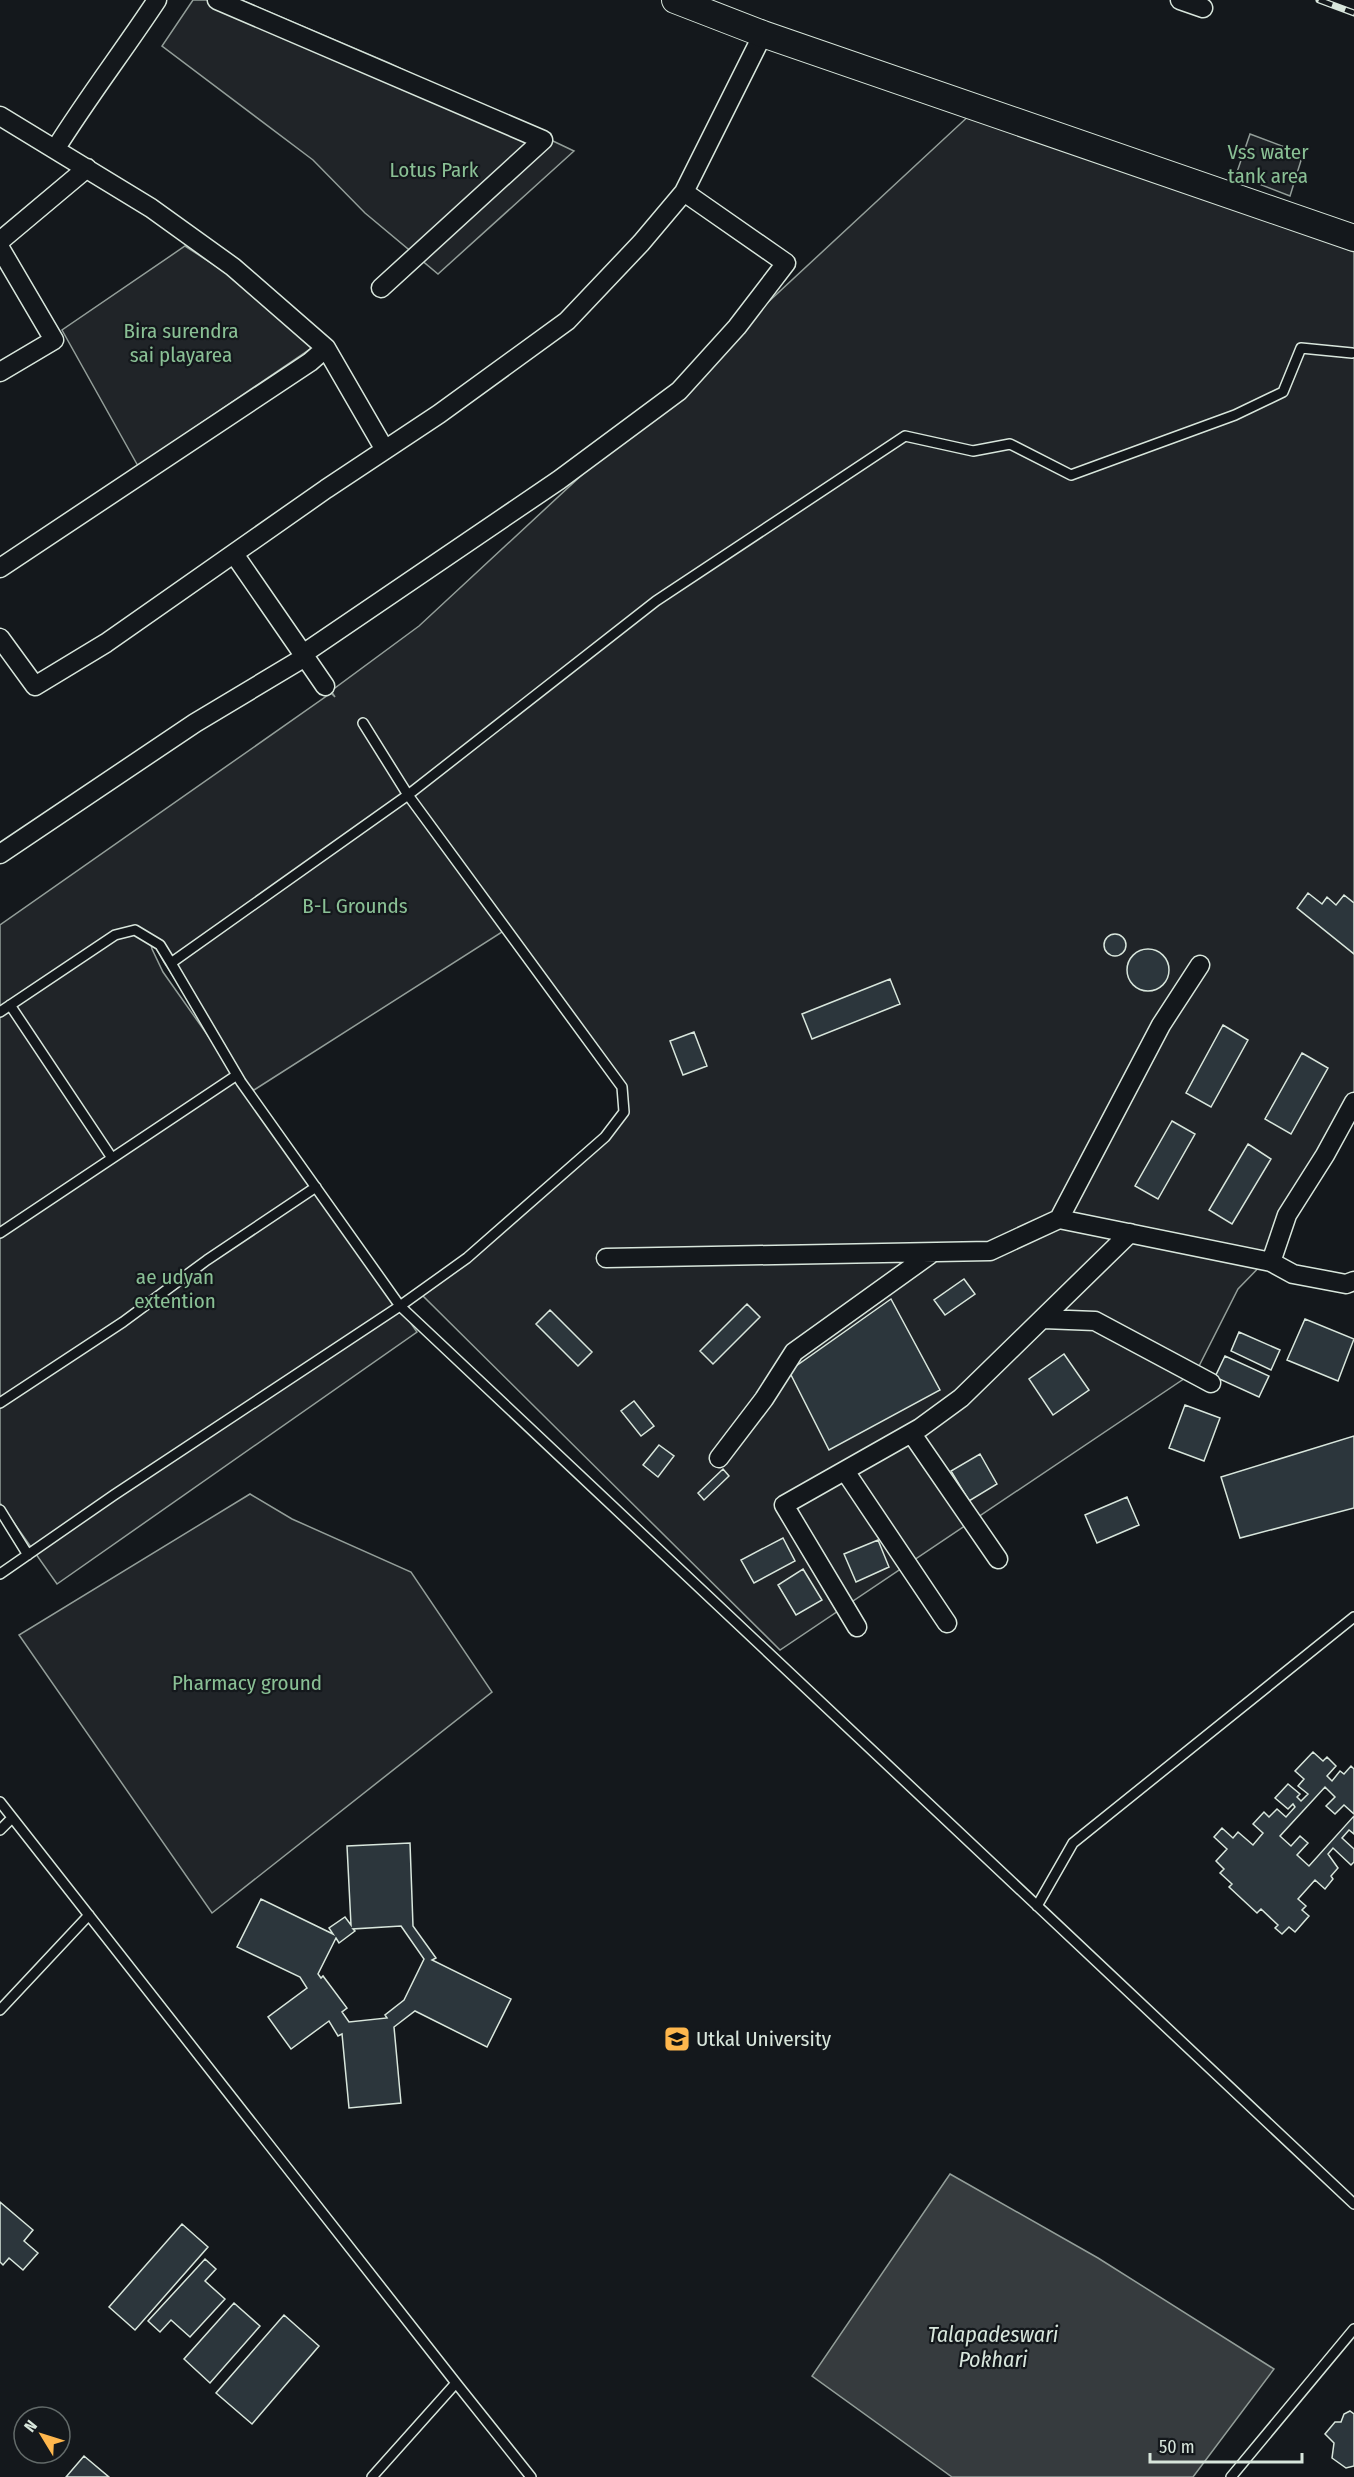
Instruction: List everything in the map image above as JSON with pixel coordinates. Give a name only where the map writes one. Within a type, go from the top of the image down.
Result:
[{"type":"street","points":[[56,148],[85,102],[157,0]]},
{"type":"street","points":[[217,0],[543,140],[381,288]]},
{"type":"street","points":[[675,0],[762,34],[1354,238]]},
{"type":"street","points":[[1180,0],[1203,8]]},
{"type":"street","points":[[0,638],[35,686],[106,643],[567,321],[641,243],[684,192],[762,34]]},
{"type":"street","points":[[0,116],[56,148],[151,208],[233,267],[326,348],[385,450]]},
{"type":"street","points":[[0,241],[87,168]]},
{"type":"street","points":[[0,854],[195,723],[304,655],[559,480],[669,398],[737,327],[786,263],[684,192]]},
{"type":"street","points":[[0,248],[54,340],[0,372]]},
{"type":"street","points":[[0,568],[300,368],[326,348]]},
{"type":"street","points":[[234,554],[325,686]]},
{"type":"street","points":[[1059,1219],[1161,1025],[1200,965]]},
{"type":"street","points":[[1271,1262],[1287,1215],[1325,1155],[1354,1102]]},
{"type":"street","points":[[606,1258],[990,1251],[1059,1219],[1271,1262],[1293,1274],[1346,1284],[1354,1281]]},
{"type":"street","points":[[857,1627],[784,1505],[912,1434],[961,1398],[1130,1233]]},
{"type":"street","points":[[719,1458],[764,1399],[794,1352],[932,1253]]},
{"type":"street","points":[[1043,1319],[1095,1321],[1211,1383]]},
{"type":"street","points":[[912,1434],[998,1559]]},
{"type":"street","points":[[845,1471],[947,1623]]},
{"type":"lane","points":[[171,963],[408,795],[656,601],[905,436],[973,451],[1010,444],[1071,475],[1235,415],[1283,392],[1301,348],[1352,353]]},
{"type":"lane","points":[[0,1574],[114,1495],[400,1306],[466,1258],[605,1137],[624,1112],[622,1087],[408,795],[363,723]]},
{"type":"lane","points":[[0,1012],[115,935],[135,930],[160,945],[237,1075],[400,1306],[1354,2204]]},
{"type":"lane","points":[[10,1005],[112,1158]]},
{"type":"lane","points":[[0,1233],[237,1075]]},
{"type":"lane","points":[[0,1403],[123,1323],[207,1260],[316,1187]]},
{"type":"lane","points":[[0,1510],[28,1555]]},
{"type":"lane","points":[[1037,1906],[1074,1843],[1354,1617]]},
{"type":"lane","points":[[0,1802],[531,2477]]},
{"type":"lane","points":[[0,1830],[12,1818]]},
{"type":"lane","points":[[0,2010],[89,1916]]},
{"type":"lane","points":[[1231,2477],[1354,2329]]},
{"type":"lane","points":[[372,2477],[456,2383]]},
{"type":"green space","name":"Lotus Park","points":[[193,0],[241,0],[389,63],[574,151],[438,274],[365,213],[313,160],[162,46]]},
{"type":"green space","points":[[973,112],[1168,177],[1354,252],[1354,1093],[1270,1256],[1238,1289],[1197,1370],[780,1650],[420,1293],[549,1188],[625,1112],[623,1086],[505,930],[254,1090],[237,1075],[164,962],[149,934],[152,949],[163,972],[417,1332],[57,1584],[0,1503],[0,925],[331,693],[335,697],[331,691],[419,626]]},
{"type":"green space","name":"Vss water tank area","points":[[1250,134],[1303,154],[1290,196],[1236,175]]},
{"type":"green space","name":"Bira surendra sai playarea","points":[[185,246],[228,274],[313,347],[138,466],[62,330]]},
{"type":"green space","name":"Pharmacy ground","points":[[250,1494],[292,1519],[411,1572],[492,1692],[212,1913],[19,1635]]},
{"type":"water","name":"Talapadeswari Pokhari","points":[[950,2174],[1098,2258],[1274,2369],[1193,2477],[952,2477],[812,2376]]},
{"type":"building","points":[[1308,893],[1322,904],[1327,897],[1336,905],[1344,895],[1354,903],[1354,954],[1297,908]]},
{"type":"building","points":[[1111,934],[1119,934],[1126,941],[1126,949],[1119,956],[1111,956],[1104,949],[1104,941]]},
{"type":"building","points":[[1148,949],[1163,955],[1169,970],[1163,985],[1148,991],[1133,985],[1127,970],[1133,955]]},
{"type":"building","points":[[890,979],[900,1004],[812,1039],[802,1014]]},
{"type":"building","points":[[1223,1025],[1248,1040],[1211,1107],[1186,1093]]},
{"type":"building","points":[[694,1032],[707,1066],[683,1075],[670,1041]]},
{"type":"building","points":[[1302,1053],[1328,1068],[1291,1134],[1265,1119]]},
{"type":"building","points":[[1172,1121],[1195,1134],[1158,1199],[1135,1186]]},
{"type":"building","points":[[1248,1144],[1271,1159],[1232,1224],[1209,1210]]},
{"type":"building","points":[[964,1279],[975,1294],[945,1315],[934,1300]]},
{"type":"building","points":[[891,1299],[940,1390],[829,1450],[789,1371]]},
{"type":"building","points":[[747,1304],[760,1317],[713,1364],[700,1351]]},
{"type":"building","points":[[550,1310],[592,1352],[578,1366],[536,1324]]},
{"type":"building","points":[[1305,1319],[1354,1339],[1338,1381],[1287,1360]]},
{"type":"building","points":[[1239,1332],[1280,1350],[1271,1370],[1231,1351]]},
{"type":"building","points":[[1064,1354],[1089,1390],[1053,1415],[1029,1379]]},
{"type":"building","points":[[1225,1356],[1269,1376],[1259,1397],[1215,1377]]},
{"type":"building","points":[[634,1401],[654,1426],[641,1436],[621,1411]]},
{"type":"building","points":[[1185,1405],[1220,1418],[1204,1461],[1169,1448]]},
{"type":"building","points":[[1354,1436],[1354,1508],[1240,1538],[1221,1477]]},
{"type":"building","points":[[659,1445],[674,1456],[658,1477],[643,1465]]},
{"type":"building","points":[[980,1454],[997,1484],[969,1501],[951,1471]]},
{"type":"building","points":[[723,1469],[729,1476],[704,1500],[698,1493]]},
{"type":"building","points":[[1127,1497],[1139,1525],[1097,1543],[1085,1515]]},
{"type":"building","points":[[783,1538],[795,1561],[754,1583],[741,1560]]},
{"type":"building","points":[[878,1540],[889,1567],[856,1582],[844,1554]]},
{"type":"building","points":[[803,1569],[822,1600],[796,1615],[778,1585]]},
{"type":"building","points":[[1313,1752],[1323,1761],[1327,1757],[1336,1766],[1327,1776],[1332,1781],[1340,1771],[1344,1774],[1351,1766],[1354,1769],[1354,1814],[1344,1805],[1335,1814],[1326,1806],[1335,1797],[1325,1787],[1280,1836],[1291,1846],[1300,1836],[1308,1843],[1297,1855],[1309,1866],[1354,1816],[1354,1834],[1349,1830],[1342,1838],[1354,1849],[1354,1862],[1351,1865],[1333,1848],[1328,1854],[1338,1868],[1331,1876],[1333,1879],[1325,1889],[1315,1880],[1298,1899],[1306,1906],[1302,1910],[1309,1916],[1295,1932],[1289,1927],[1282,1934],[1275,1928],[1278,1925],[1261,1909],[1257,1913],[1229,1887],[1232,1884],[1220,1873],[1224,1869],[1216,1861],[1227,1849],[1214,1837],[1222,1828],[1233,1838],[1238,1832],[1253,1845],[1263,1833],[1253,1824],[1264,1812],[1269,1817],[1277,1809],[1286,1817],[1295,1807],[1293,1804],[1288,1809],[1275,1798],[1288,1784],[1300,1794],[1297,1797],[1301,1801],[1308,1794],[1298,1786],[1304,1779],[1295,1771]]},
{"type":"building","points":[[410,1843],[413,1926],[436,1958],[432,1960],[511,1999],[487,2047],[415,2011],[394,2027],[401,2103],[349,2108],[342,2034],[338,2036],[329,2021],[291,2049],[268,2017],[307,1988],[300,1977],[237,1947],[261,1899],[333,1934],[329,1928],[345,1917],[351,1925],[347,1846]],"holes":[[[401,1926],[424,1959],[404,2000],[385,2015],[387,2018],[349,2022],[342,2012],[347,2008],[323,1976],[321,1978],[318,1974],[336,1938],[339,1943],[355,1931],[353,1929]]]},
{"type":"building","points":[[0,2202],[33,2230],[24,2241],[38,2253],[23,2270],[9,2258],[3,2265],[0,2262]]},
{"type":"building","points":[[182,2224],[208,2247],[135,2330],[109,2307]]},
{"type":"building","points":[[205,2259],[216,2269],[205,2281],[225,2299],[190,2337],[171,2320],[160,2332],[148,2321]]},
{"type":"building","points":[[234,2303],[260,2326],[210,2383],[184,2359]]},
{"type":"building","points":[[284,2315],[319,2346],[252,2424],[216,2393]]},
{"type":"building","points":[[1350,2411],[1354,2414],[1354,2466],[1346,2468],[1332,2458],[1334,2443],[1325,2434],[1335,2422],[1341,2422],[1344,2414]]},
{"type":"building","points":[[84,2456],[109,2477],[66,2477]]},
{"type":"railway","points":[[1319,0],[1354,13]]},
{"type":"place","name":"Utkal University","points":[[677,2039]]},
{"type":"park label","name":"B-L Grounds","points":[[355,906]]},
{"type":"park label","name":"ae udyan extention","points":[[175,1289]]}]
